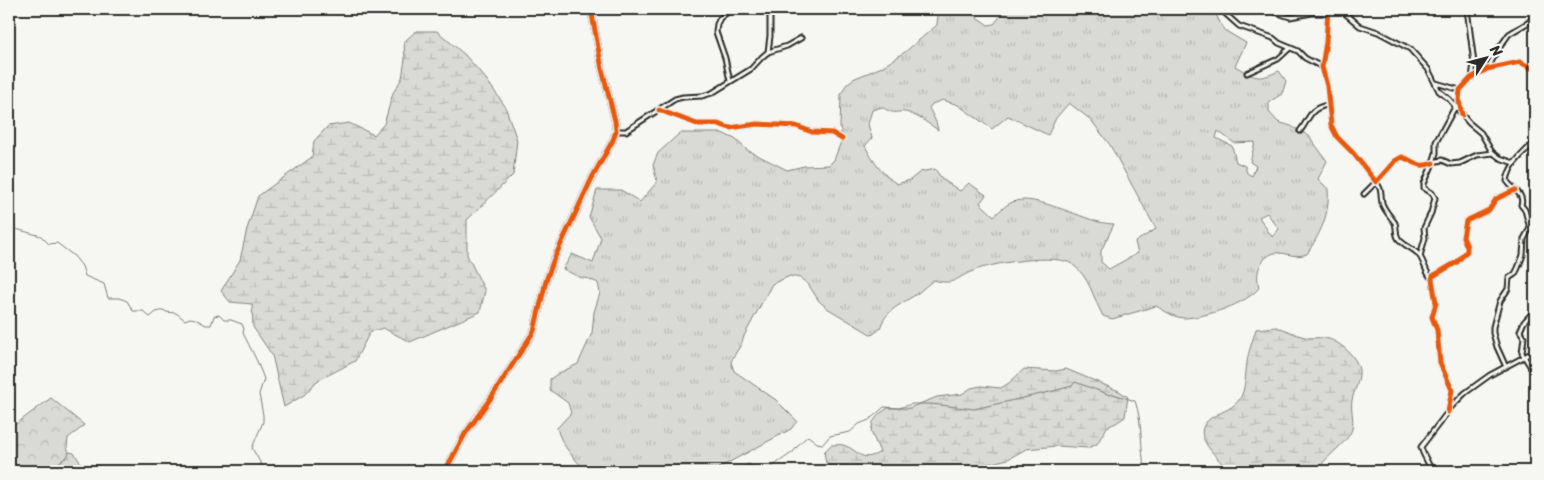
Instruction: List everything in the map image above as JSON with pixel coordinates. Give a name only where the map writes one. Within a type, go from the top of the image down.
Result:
[{"type":"street","points":[[445,471],[465,434],[494,396],[534,331],[546,281],[553,261],[616,131],[591,9]]},
{"type":"street","points":[[730,81],[725,58],[716,32],[716,24],[720,18],[732,9]]},
{"type":"street","points":[[768,52],[770,9]]},
{"type":"street","points":[[1220,9],[1239,26],[1259,34],[1265,34],[1298,51],[1305,58],[1322,67]]},
{"type":"street","points":[[1270,9],[1290,17],[1328,11],[1322,67],[1327,86],[1331,125],[1337,137],[1353,153],[1376,182],[1381,190],[1382,205],[1396,225],[1397,236],[1401,242],[1420,256],[1425,265],[1426,272],[1432,279],[1436,302],[1432,317],[1437,330],[1440,364],[1452,390],[1448,412]]},
{"type":"street","points":[[1340,9],[1360,26],[1378,32],[1410,50],[1428,69],[1439,91],[1449,99],[1484,137],[1494,153],[1500,158],[1514,163]]},
{"type":"street","points":[[1467,9],[1474,63],[1472,78]]},
{"type":"street","points":[[1487,69],[1509,34],[1529,22],[1535,14]]},
{"type":"street","points":[[616,131],[626,131],[675,99],[712,93],[751,69],[768,52],[787,46],[801,38]]},
{"type":"street","points":[[1247,73],[1278,59],[1290,48]]},
{"type":"street","points":[[1462,115],[1459,101],[1460,90],[1472,78],[1487,69],[1520,62],[1535,70]]},
{"type":"street","points":[[1435,83],[1460,90]]},
{"type":"street","points":[[1300,131],[1310,113],[1328,105]]},
{"type":"street","points":[[1420,256],[1425,238],[1424,228],[1435,198],[1424,188],[1424,184],[1433,163],[1436,142],[1455,107]]},
{"type":"street","points":[[659,110],[697,124],[718,124],[730,128],[757,124],[796,126],[812,132],[832,132],[842,138]]},
{"type":"street","points":[[1506,367],[1497,347],[1493,327],[1500,301],[1508,289],[1509,278],[1514,274],[1522,255],[1524,239],[1529,231],[1525,210],[1521,205],[1523,201],[1521,196],[1507,180],[1519,156],[1535,141]]},
{"type":"street","points":[[1364,194],[1395,161],[1402,157],[1419,166],[1445,160],[1451,164],[1460,163],[1477,155],[1494,153]]},
{"type":"street","points":[[1432,279],[1457,262],[1467,251],[1463,237],[1466,220],[1489,210],[1496,199],[1515,190]]},
{"type":"street","points":[[1528,220],[1535,223]]},
{"type":"street","points":[[1535,310],[1524,322],[1520,331],[1524,337],[1522,353],[1535,374]]},
{"type":"street","points":[[1432,471],[1422,447],[1448,412],[1465,393],[1535,351]]},
{"type":"green space","points":[[936,9],[964,10],[988,25],[994,24],[1006,9],[1213,9],[1224,30],[1246,43],[1235,66],[1257,77],[1279,71],[1286,81],[1282,94],[1269,102],[1269,112],[1278,122],[1291,126],[1309,136],[1327,161],[1318,179],[1328,189],[1326,216],[1307,254],[1296,256],[1276,253],[1269,255],[1259,268],[1259,288],[1253,294],[1225,309],[1185,318],[1173,316],[1156,306],[1112,319],[1103,316],[1083,275],[1072,264],[1052,259],[1008,262],[973,271],[951,282],[934,280],[890,312],[882,322],[880,329],[872,335],[827,308],[819,301],[808,284],[800,278],[790,276],[772,284],[731,362],[734,371],[776,400],[797,421],[791,429],[713,471],[587,471],[577,462],[559,434],[557,428],[571,413],[568,403],[550,390],[550,379],[578,364],[592,333],[594,312],[600,293],[598,283],[563,269],[572,254],[593,263],[601,238],[589,217],[597,190],[621,190],[640,202],[657,182],[653,165],[658,153],[680,133],[722,133],[735,139],[747,150],[787,170],[804,166],[829,165],[834,160],[842,139],[840,127],[841,95],[846,85],[853,79],[882,67],[905,52],[937,25],[938,14]],"holes":[[[943,100],[958,105],[992,129],[1008,116],[1048,135],[1056,118],[1069,103],[1091,120],[1110,145],[1156,229],[1135,242],[1138,253],[1109,269],[1101,262],[1101,251],[1114,224],[1099,222],[1045,204],[1024,200],[1010,203],[994,216],[980,203],[986,195],[969,183],[960,191],[942,179],[935,169],[920,172],[910,180],[897,184],[878,167],[865,146],[872,138],[868,124],[872,110],[882,107],[891,112],[909,113],[938,130],[929,108],[932,104]],[[1218,131],[1234,143],[1255,142],[1250,162],[1256,166],[1252,176],[1247,173],[1245,166],[1236,162],[1232,146],[1216,138]],[[1267,213],[1279,229],[1272,237],[1259,217]]]},
{"type":"green space","points":[[416,31],[437,31],[465,55],[486,79],[505,106],[517,140],[513,175],[467,220],[467,255],[485,291],[480,312],[410,342],[383,328],[370,332],[355,361],[317,381],[304,395],[284,407],[272,355],[253,327],[252,304],[230,302],[221,291],[240,260],[247,229],[258,196],[312,157],[314,141],[328,126],[349,123],[374,135],[384,124],[393,93],[402,78],[405,59],[404,42]]},
{"type":"green space","points":[[1276,327],[1307,338],[1330,339],[1342,346],[1352,356],[1359,368],[1359,374],[1352,400],[1352,430],[1317,471],[1226,471],[1204,440],[1202,434],[1203,427],[1207,421],[1239,400],[1244,387],[1248,355],[1256,329]]},
{"type":"green space","points":[[1024,369],[1056,371],[1066,369],[1119,391],[1128,397],[1125,417],[1107,427],[1097,444],[1088,448],[1057,446],[1026,449],[1008,459],[959,471],[837,471],[826,463],[824,452],[831,445],[843,445],[860,455],[868,457],[880,452],[871,432],[873,422],[879,414],[888,408],[909,408],[937,397],[962,394],[971,388],[981,386],[1001,388]]},
{"type":"green space","points":[[51,398],[84,425],[68,438],[67,448],[69,452],[67,457],[46,471],[9,471],[9,429]]},
{"type":"green space","points":[[69,452],[74,453],[83,466],[91,471],[46,471],[67,457]]},
{"type":"waterway","points":[[9,197],[9,202]]},
{"type":"waterway","points":[[9,227],[41,236],[49,244],[57,243],[74,256],[82,266],[85,276],[104,284],[108,298],[119,298],[127,301],[133,311],[143,311],[150,317],[156,312],[164,310],[176,313],[185,320],[195,319]]},
{"type":"waterway","points":[[197,320],[206,325],[211,325],[214,316],[219,315],[224,320],[231,320],[242,324],[243,333],[264,379],[259,394],[263,422],[252,448],[265,471]]},
{"type":"waterway","points":[[766,471],[793,452],[808,436],[817,443],[823,444],[830,436],[850,432],[859,424],[869,420],[884,407],[899,408],[912,404],[931,404],[974,409],[1050,392],[1072,386],[1075,382],[1110,395],[1113,394],[1135,401],[1138,409],[1145,471]]},
{"type":"waterway","points":[[743,471],[747,464],[751,465],[753,471]]},
{"type":"cycle path","points":[[445,471],[465,434],[493,395],[534,331],[546,281],[553,261],[616,131],[591,9]]},
{"type":"cycle path","points":[[1328,9],[1322,67],[1327,86],[1331,125],[1337,137],[1353,153],[1376,182],[1395,161],[1402,157],[1420,165],[1433,163]]},
{"type":"cycle path","points":[[1462,115],[1459,101],[1460,90],[1471,78],[1487,69],[1520,62],[1535,70]]},
{"type":"cycle path","points":[[659,110],[697,124],[718,124],[730,128],[757,124],[796,126],[812,132],[832,133],[842,139]]},
{"type":"cycle path","points":[[1448,412],[1452,390],[1440,363],[1437,330],[1432,317],[1436,303],[1432,279],[1433,276],[1457,262],[1467,251],[1463,237],[1466,221],[1489,210],[1496,199],[1515,190]]}]
